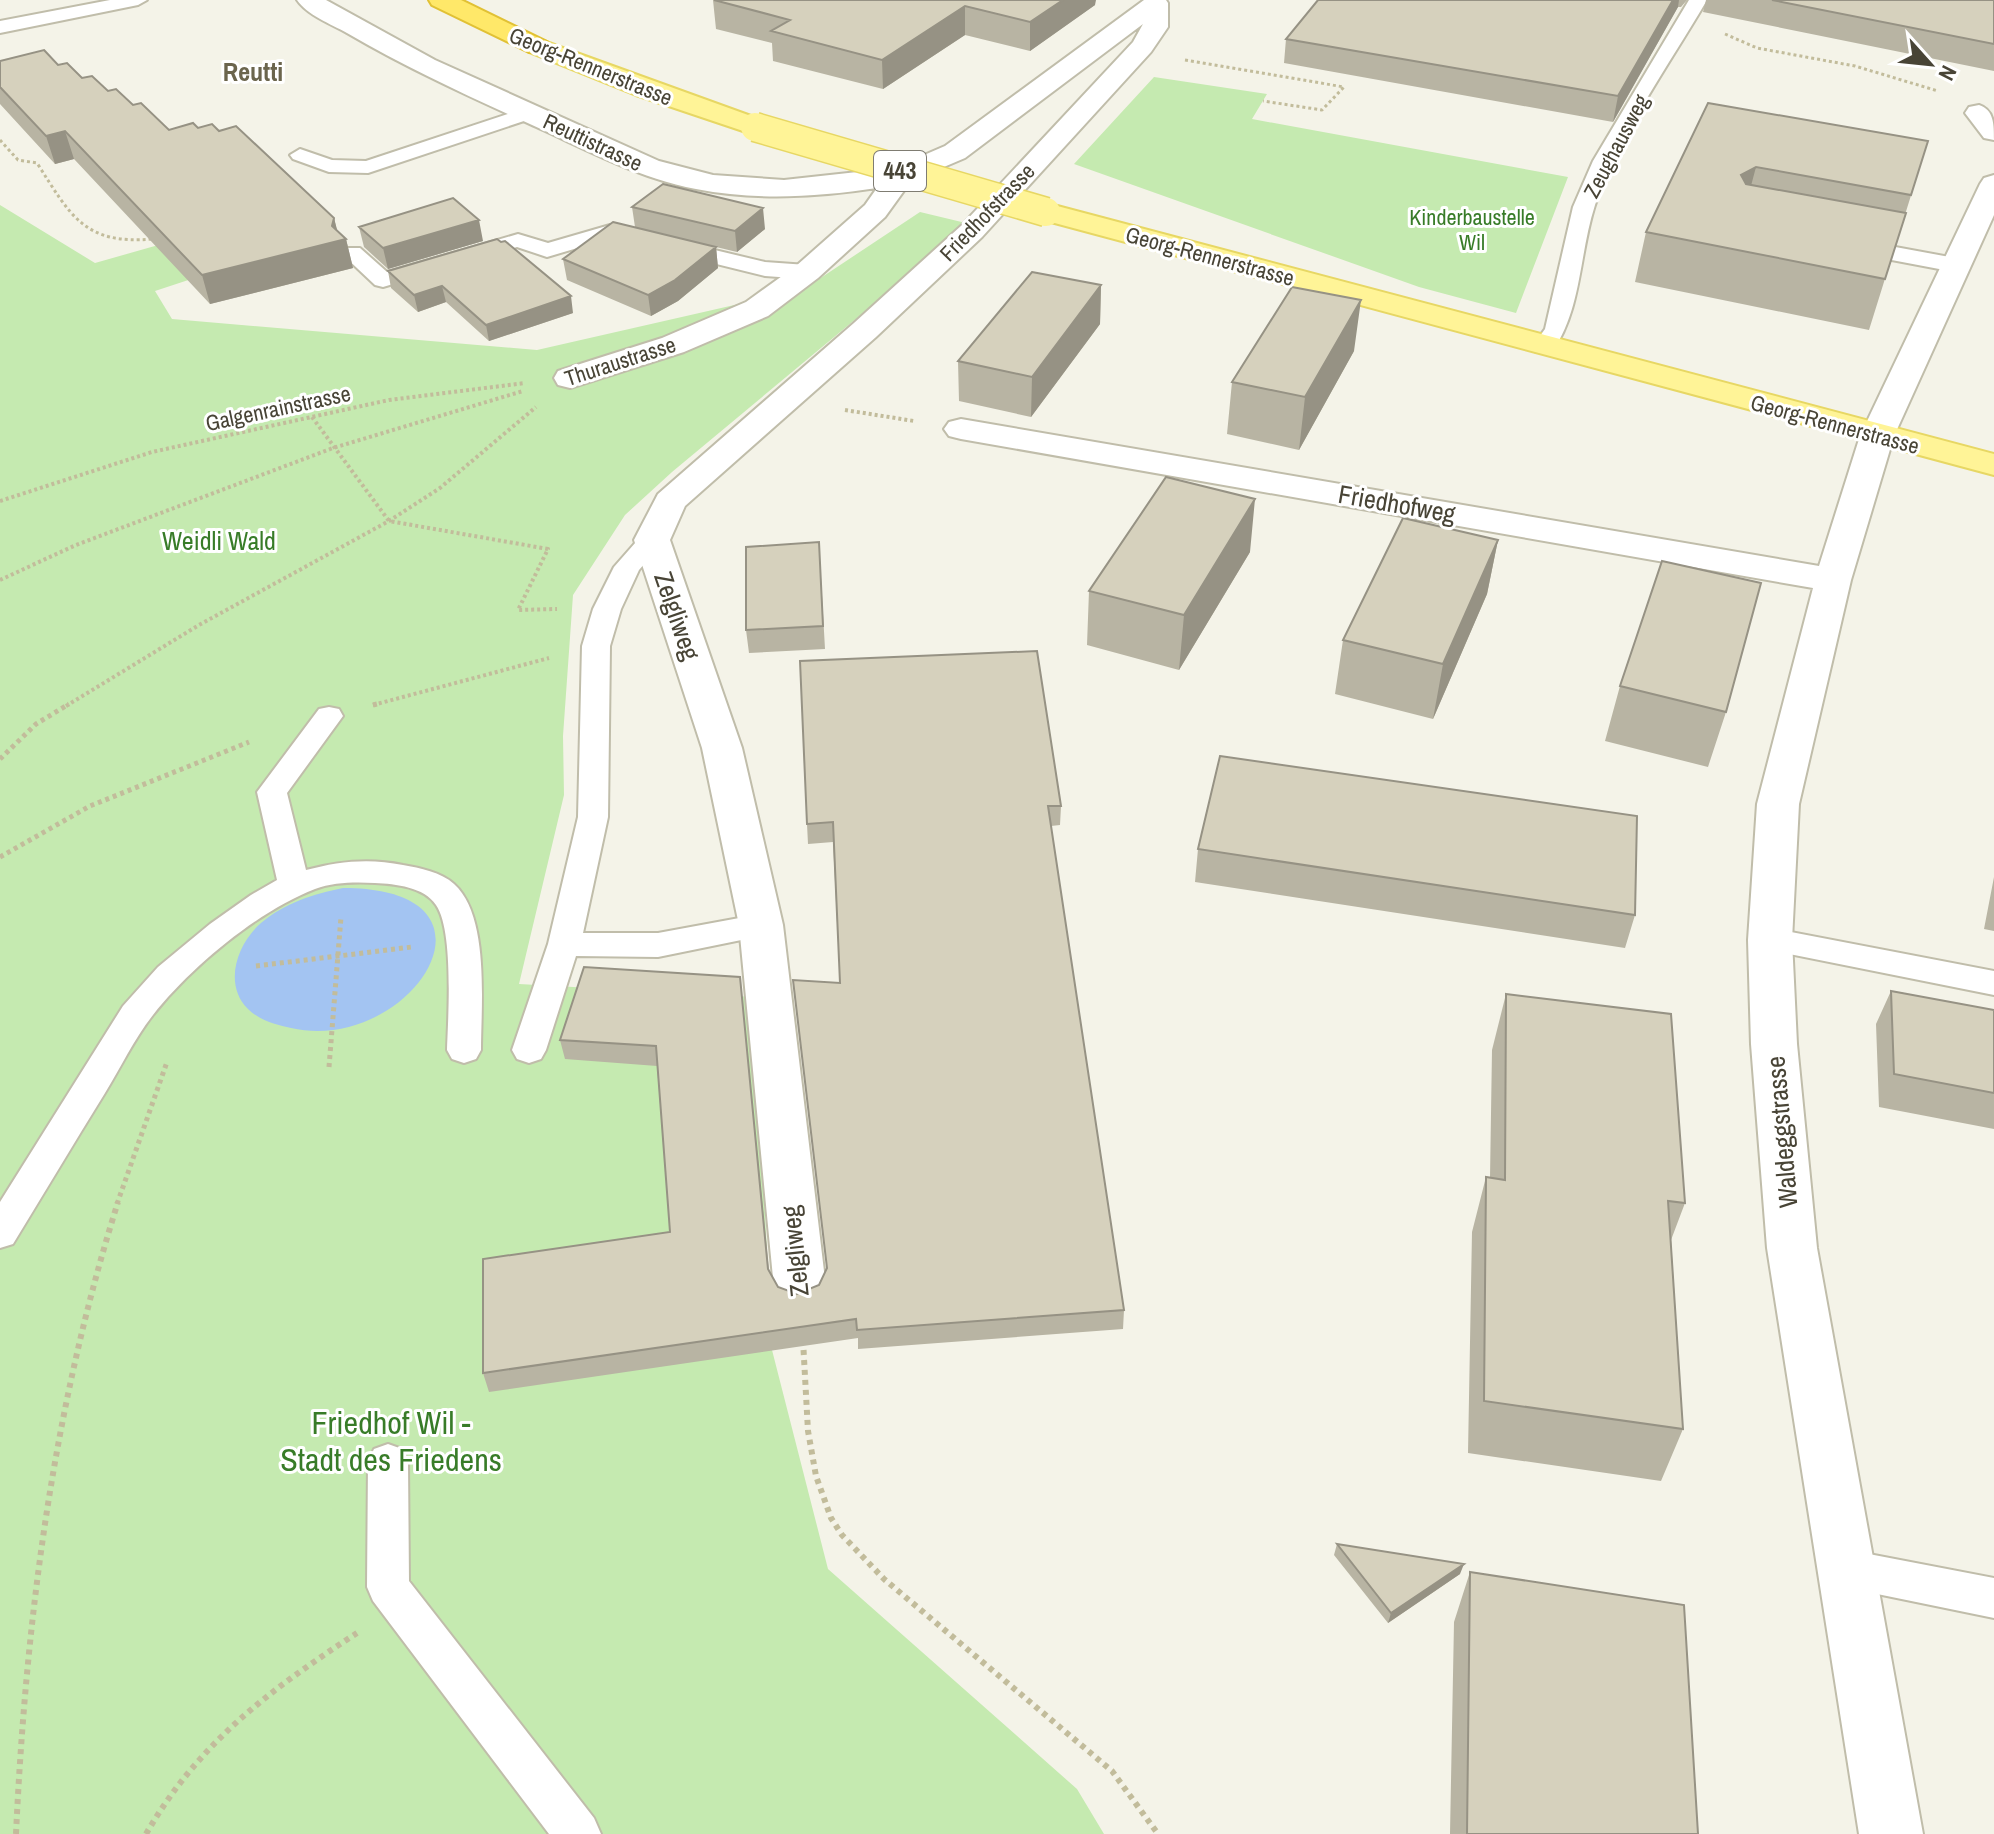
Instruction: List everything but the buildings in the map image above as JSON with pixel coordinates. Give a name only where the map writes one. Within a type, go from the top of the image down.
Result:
[{"type":"highway","name":"Georg-Rennerstrasse","points":[[441,0],[538,47]]},
{"type":"main road","name":"Georg-Rennerstrasse","points":[[538,47],[755,127],[1046,212],[1994,465]]},
{"type":"street","name":"Reuttistrasse","points":[[309,0],[406,55],[657,172],[713,184],[776,189],[901,175]]},
{"type":"street","name":"Friedhofstrasse","points":[[652,540],[670,501],[972,231],[1142,47],[1157,26],[1158,2]]},
{"type":"street","points":[[901,175],[955,152],[1158,2]]},
{"type":"street","name":"Thuraustrasse","points":[[570,378],[673,345],[757,309],[807,272],[875,211],[901,175]]},
{"type":"street","name":"Waldeggstrasse","points":[[1891,1834],[1792,1248],[1774,1044],[1770,940],[1778,804],[1833,580],[1877,436],[1994,184]]},
{"type":"street","name":"Friedhofweg","points":[[961,429],[1833,580]]},
{"type":"street","name":"Zelgliweg","points":[[652,540],[722,748],[761,925],[800,1288]]},
{"type":"lane","points":[[0,27],[138,0]]},
{"type":"lane","name":"Zeughausweg","points":[[1544,347],[1556,329],[1584,207],[1603,161],[1698,0]]},
{"type":"lane","points":[[300,155],[329,166],[368,167],[424,142],[529,113]]},
{"type":"lane","points":[[352,253],[383,280],[518,240],[547,250],[610,231],[765,269],[807,272]]},
{"type":"lane","points":[[1834,242],[1955,265]]},
{"type":"lane","points":[[529,1050],[564,944],[593,817],[596,646],[607,609],[627,567],[652,540]]},
{"type":"lane","points":[[294,884],[272,792],[329,716]]},
{"type":"lane","points":[[0,1233],[139,1008],[169,975],[241,914],[294,884],[319,875],[361,870],[402,874],[437,888],[451,901],[457,915],[460,941],[464,1050]]},
{"type":"lane","points":[[564,944],[658,945],[761,925]]},
{"type":"lane","points":[[1770,940],[1994,983]]},
{"type":"lane","points":[[388,1462],[388,1587],[578,1834]]},
{"type":"lane","points":[[1848,1569],[1994,1598]]},
{"type":"path","points":[[1721,27],[1726,36],[1757,48],[1905,79],[1951,95],[1986,122]]},
{"type":"path","points":[[1142,47],[1185,60],[1344,87],[1322,110],[1263,101]]},
{"type":"path","points":[[0,140],[18,160],[37,163],[74,219],[92,233],[137,240],[164,236]]},
{"type":"path","points":[[0,759],[36,724],[199,625],[389,521],[440,488],[570,378]]},
{"type":"path","name":"Galgenrainstrasse","points":[[0,501],[152,452],[389,400],[570,378]]},
{"type":"path","name":"Thuraustrasse","points":[[0,580],[76,545],[333,448],[570,378]]},
{"type":"path","points":[[312,417],[389,521],[548,549],[518,610],[575,608],[596,646]]},
{"type":"path","points":[[329,1067],[345,872]]},
{"type":"path","points":[[249,966],[460,941]]},
{"type":"path","points":[[16,1834],[18,1749],[29,1622],[49,1474],[73,1356],[119,1202],[170,1055]]},
{"type":"path","name":"Zelgliweg","points":[[800,1288],[812,1456],[819,1491],[832,1521],[856,1552],[884,1579],[1112,1771],[1158,1834]]},
{"type":"path","points":[[146,1834],[204,1749],[270,1690],[370,1624],[388,1587]]},
{"type":"green space","name":"Kinderbaustelle Wil","points":[[1154,77],[1267,94],[1252,119],[1568,177],[1516,313],[1419,287],[1074,164]]},
{"type":"green space","name":"Friedhof Wil - Stadt des Friedens","points":[[0,205],[95,263],[278,211],[246,261],[155,291],[172,319],[537,350],[804,289],[920,212],[970,224],[672,472],[625,515],[573,595],[563,736],[564,795],[519,984],[754,997],[772,1350],[828,1569],[1077,1789],[1104,1834],[0,1834]]},
{"type":"water","points":[[343,888],[396,895],[426,914],[436,939],[428,968],[406,996],[374,1018],[335,1030],[291,1028],[268,1022],[252,1013],[240,999],[236,988],[236,964],[245,942],[270,916],[310,896]]},
{"type":"district","name":"Reutti","points":[[253,72]]},
{"type":"park label","name":"Weidli Wald","points":[[219,541]]}]
